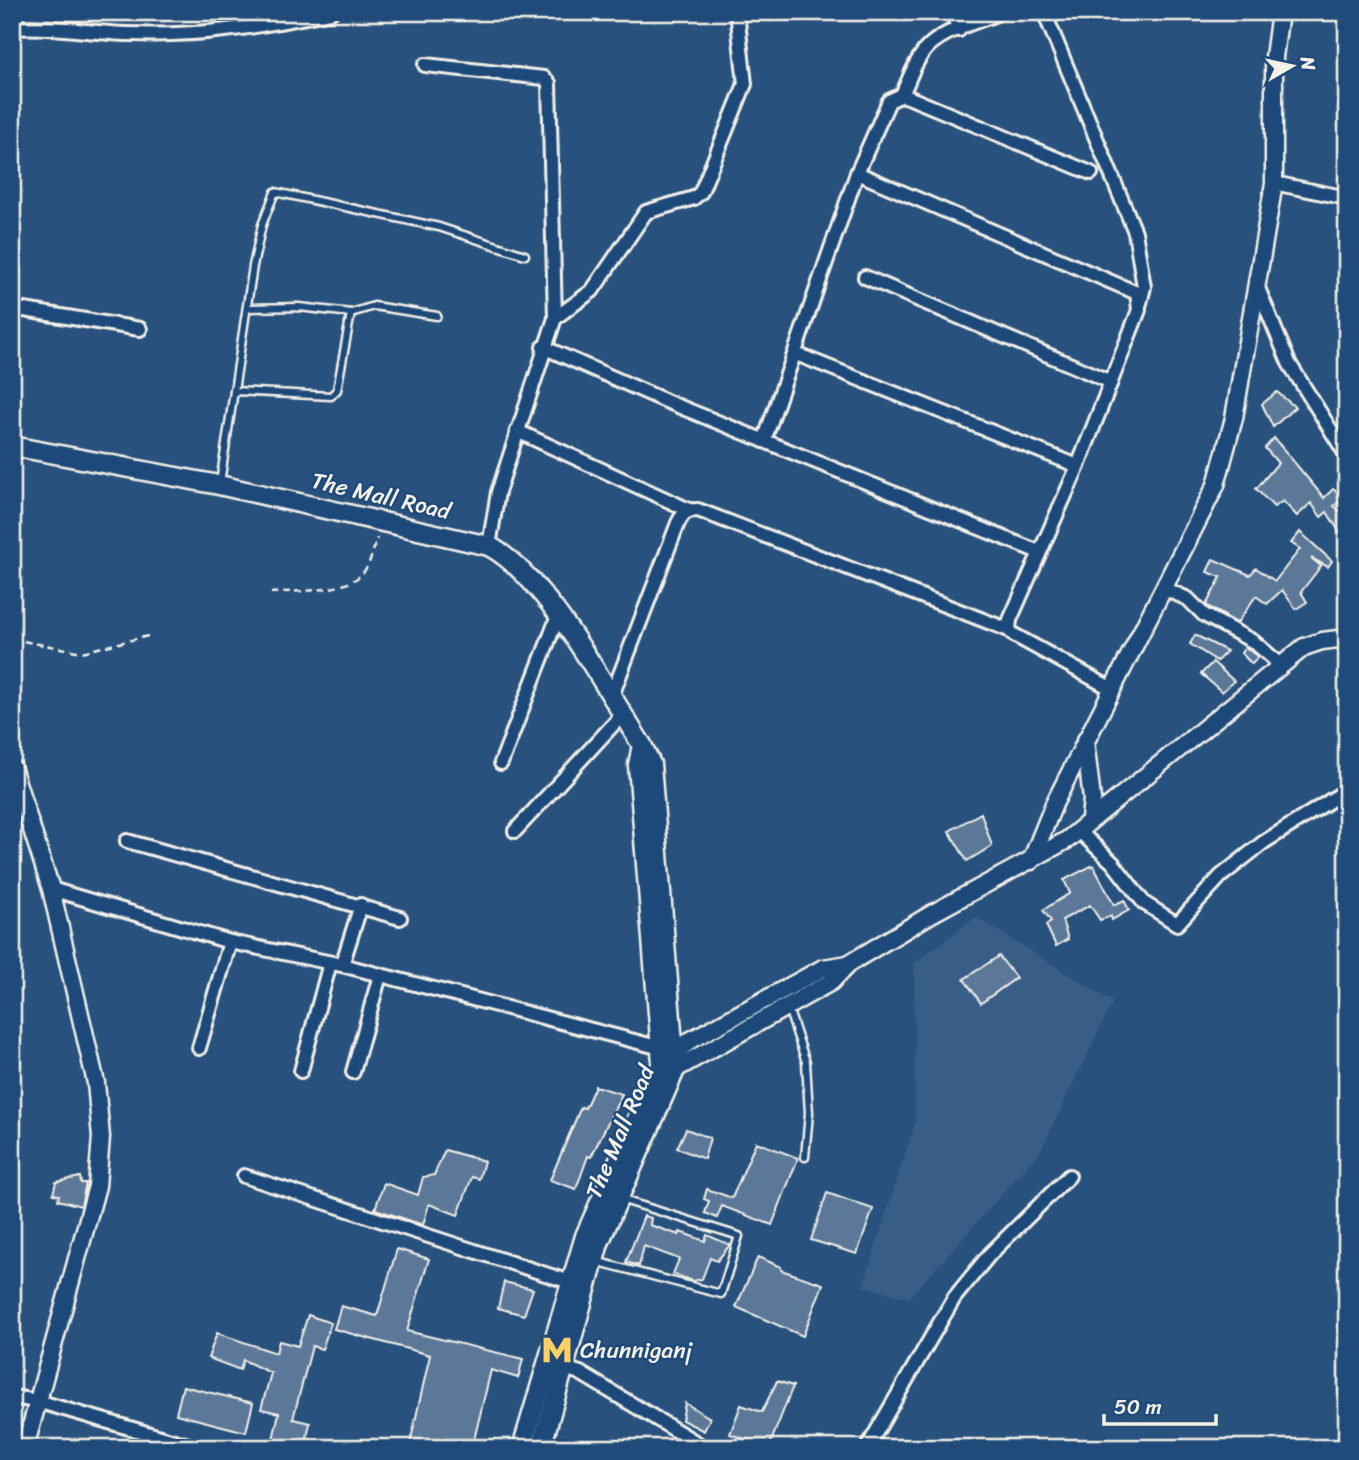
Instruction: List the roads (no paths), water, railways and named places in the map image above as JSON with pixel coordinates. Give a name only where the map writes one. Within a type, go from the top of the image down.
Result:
[{"type":"main road","name":"The Mall Road","points":[[12,446],[219,485],[489,546],[509,556],[526,573],[558,616],[642,745],[651,764],[668,1059],[618,1199],[522,1448]]},
{"type":"main road","name":"The Mall Road","points":[[541,1448],[553,1365],[570,1282],[585,1236],[654,1080],[668,1059]]},
{"type":"street","points":[[12,28],[40,27],[129,34],[222,33],[331,12]]},
{"type":"street","points":[[555,318],[592,291],[646,212],[694,198],[701,192],[745,84],[737,12]]},
{"type":"street","points":[[952,12],[959,30]]},
{"type":"street","points":[[764,440],[857,173],[886,106],[902,95],[920,56],[928,46],[1001,12]]},
{"type":"street","points":[[1009,630],[1010,620],[1111,382],[1139,310],[1144,287],[1135,232],[1044,12]]},
{"type":"street","points":[[1031,861],[1054,804],[1216,485],[1234,418],[1274,183],[1274,57],[1280,12]]},
{"type":"street","points":[[425,65],[544,78],[549,83],[555,318],[498,492],[489,546]]},
{"type":"street","points":[[902,95],[1091,173]]},
{"type":"street","points":[[857,173],[1130,288],[1140,300],[1139,310]]},
{"type":"street","points":[[1274,183],[1347,198]]},
{"type":"street","points":[[865,277],[1111,382]]},
{"type":"street","points":[[1258,288],[1289,363],[1347,456]]},
{"type":"street","points":[[12,309],[141,329]]},
{"type":"street","points":[[544,346],[640,391],[1040,552]]},
{"type":"street","points":[[796,354],[1077,466]]},
{"type":"street","points":[[517,431],[689,510],[698,510],[1009,630],[1111,689]]},
{"type":"street","points":[[611,698],[678,523],[689,510]]},
{"type":"street","points":[[1163,588],[1188,599],[1204,615],[1255,642],[1282,666]]},
{"type":"street","points":[[502,763],[558,616]]},
{"type":"street","points":[[51,889],[230,942],[380,975],[668,1059],[788,1007],[831,982],[848,964],[933,913],[1031,861],[1125,794],[1304,647],[1322,641],[1347,638]]},
{"type":"street","points":[[514,831],[622,715]]},
{"type":"street","points":[[1084,824],[1092,799],[1085,741]]},
{"type":"street","points":[[12,767],[51,889],[96,1083],[102,1137],[97,1186],[25,1448]]},
{"type":"street","points":[[1084,824],[1144,903],[1177,924],[1221,876],[1264,842],[1347,790]]},
{"type":"street","points":[[127,841],[400,918]]},
{"type":"street","points":[[301,1071],[336,964],[361,905]]},
{"type":"street","points":[[199,1048],[230,942]]},
{"type":"street","points":[[668,1059],[691,1040],[823,968],[848,964]]},
{"type":"street","points":[[353,1072],[380,975]]},
{"type":"street","points":[[12,1154],[12,1162]]},
{"type":"street","points":[[244,1176],[570,1282]]},
{"type":"street","points":[[867,1448],[954,1298],[990,1254],[1069,1176]]},
{"type":"street","points":[[553,1365],[580,1373],[705,1448]]},
{"type":"street","points":[[12,1397],[37,1401],[198,1448]]},
{"type":"street","points":[[1124,1448],[1138,1448]]},
{"type":"lane","points":[[219,485],[262,225],[271,199],[281,191],[439,227],[525,255]]},
{"type":"lane","points":[[247,309],[299,307],[351,313],[381,306],[438,316]]},
{"type":"lane","points":[[234,391],[331,396],[337,390],[351,313]]},
{"type":"lane","points":[[788,1007],[806,1062],[810,1113],[805,1157]]},
{"type":"lane","points":[[593,1261],[721,1294],[739,1236],[618,1199]]},
{"type":"place","name":"Chunniganj","points":[[557,1350]]}]
